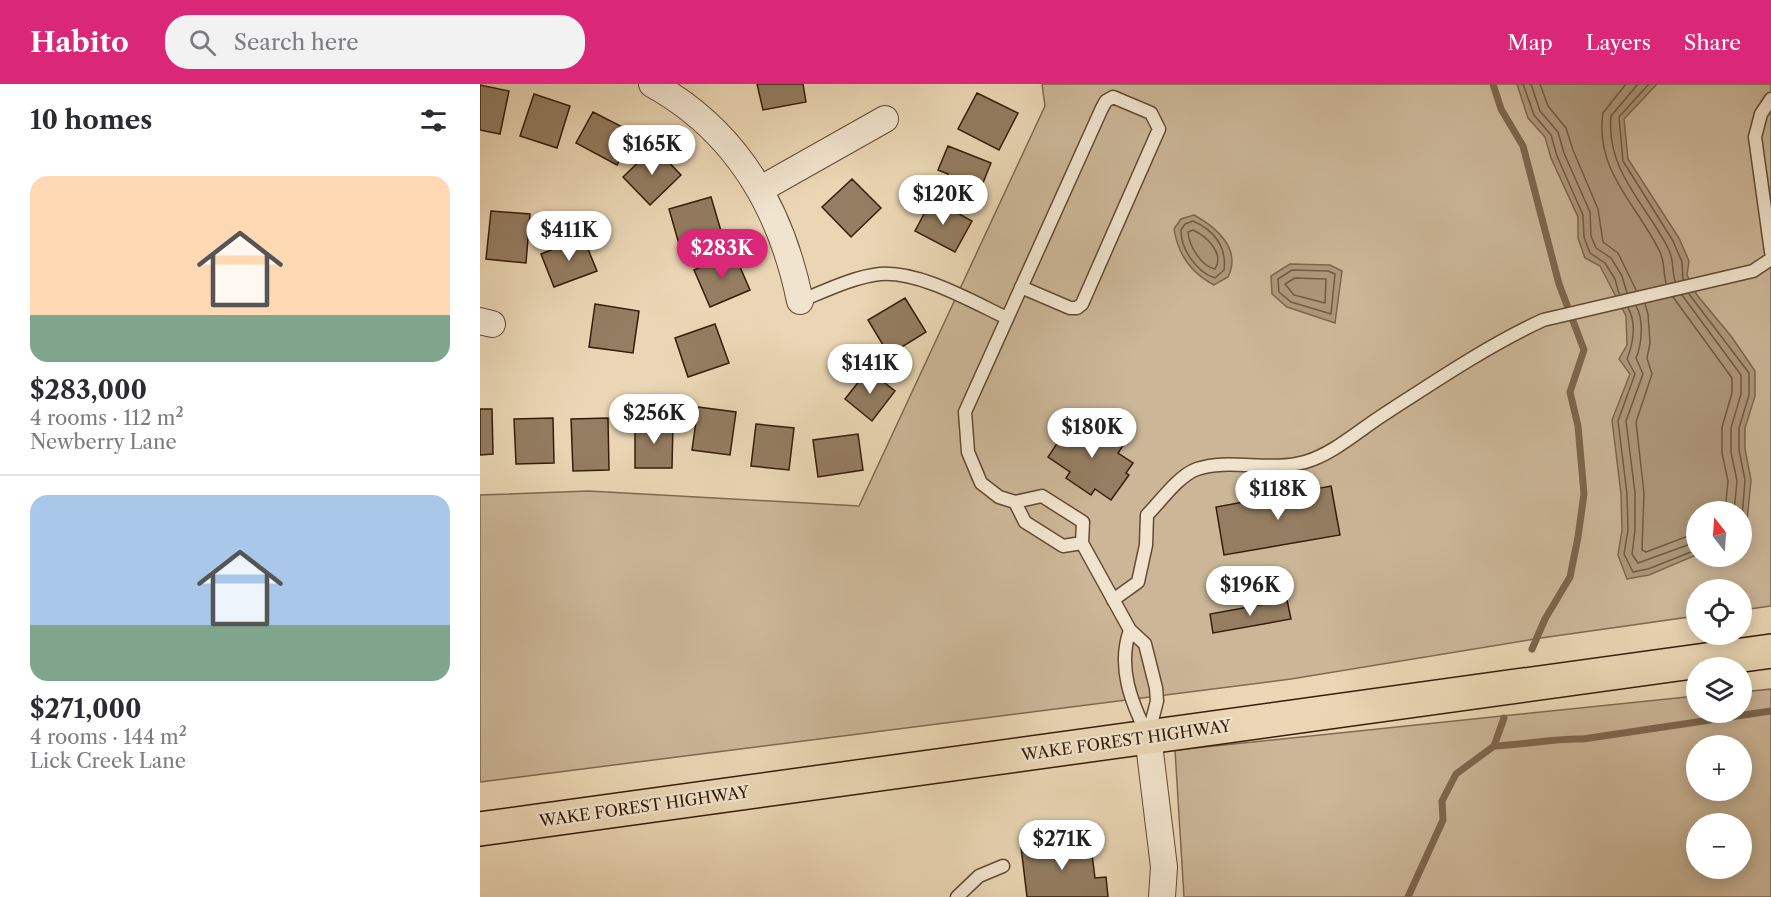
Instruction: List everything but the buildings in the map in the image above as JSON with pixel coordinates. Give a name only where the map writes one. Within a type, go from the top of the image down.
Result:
[{"type":"highway","name":"WAKE FOREST HIGHWAY","points":[[480,829],[1771,651]]},
{"type":"street","points":[[652,84],[689,108],[743,162],[761,189],[792,262],[800,301]]},
{"type":"street","points":[[761,189],[885,119]]},
{"type":"street","points":[[1148,736],[1164,867],[1162,897]]},
{"type":"lane","points":[[1021,286],[1070,308],[1077,308],[1082,304],[1159,129],[1151,113],[1113,97],[1106,101],[1021,286],[965,412],[964,429],[968,452],[981,483],[999,497],[1015,502],[1042,496],[1083,522],[1082,543],[1130,630],[1145,644],[1157,701],[1148,736]]},
{"type":"lane","points":[[1771,99],[1761,114],[1755,137],[1771,252]]},
{"type":"lane","points":[[1113,600],[1138,582],[1146,545],[1147,515],[1179,482],[1196,469],[1230,464],[1258,468],[1305,462],[1346,441],[1512,335],[1556,317],[1719,277],[1753,271],[1771,259]]},
{"type":"lane","points":[[800,301],[846,283],[878,274],[892,274],[953,292],[1007,318]]},
{"type":"lane","points":[[1015,502],[1025,522],[1063,546],[1082,543]]},
{"type":"lane","points":[[1130,630],[1123,650],[1129,690],[1132,705],[1148,736]]},
{"type":"lane","points":[[957,897],[979,876],[1003,866]]},
{"type":"shaded area","points":[[1042,84],[1771,84],[1771,606],[1752,609],[1752,579],[1686,579],[1686,617],[1541,638],[1291,679],[480,782],[480,495],[589,491],[859,506],[1045,106]]},
{"type":"shaded area","points":[[1771,689],[1771,897],[1184,897],[1175,750],[1686,697],[1686,723],[1752,723],[1752,691]]},
{"type":"water","points":[[1517,84],[1657,84],[1624,119],[1628,159],[1679,238],[1689,261],[1687,275],[1697,295],[1731,336],[1755,371],[1755,396],[1745,428],[1745,449],[1751,480],[1749,501],[1686,501],[1686,559],[1649,575],[1627,579],[1618,555],[1622,530],[1621,494],[1612,420],[1630,374],[1619,359],[1627,345],[1626,316],[1600,266],[1585,258],[1578,238],[1578,217],[1551,158],[1545,137],[1528,118]]},
{"type":"water","points":[[1194,215],[1218,233],[1229,248],[1232,257],[1228,277],[1214,285],[1192,269],[1182,255],[1176,238],[1174,229],[1181,219]]},
{"type":"water","points":[[1290,264],[1330,265],[1342,271],[1335,323],[1287,307],[1272,294],[1271,276]]},
{"type":"waterway","points":[[1493,84],[1501,109],[1523,146],[1559,284],[1584,350],[1570,392],[1578,426],[1584,494],[1578,537],[1570,577],[1545,619],[1532,649]]},
{"type":"waterway","points":[[1494,746],[1583,739],[1771,711]]},
{"type":"waterway","points":[[1408,897],[1443,820],[1442,801],[1456,774],[1494,746],[1504,718]]}]
